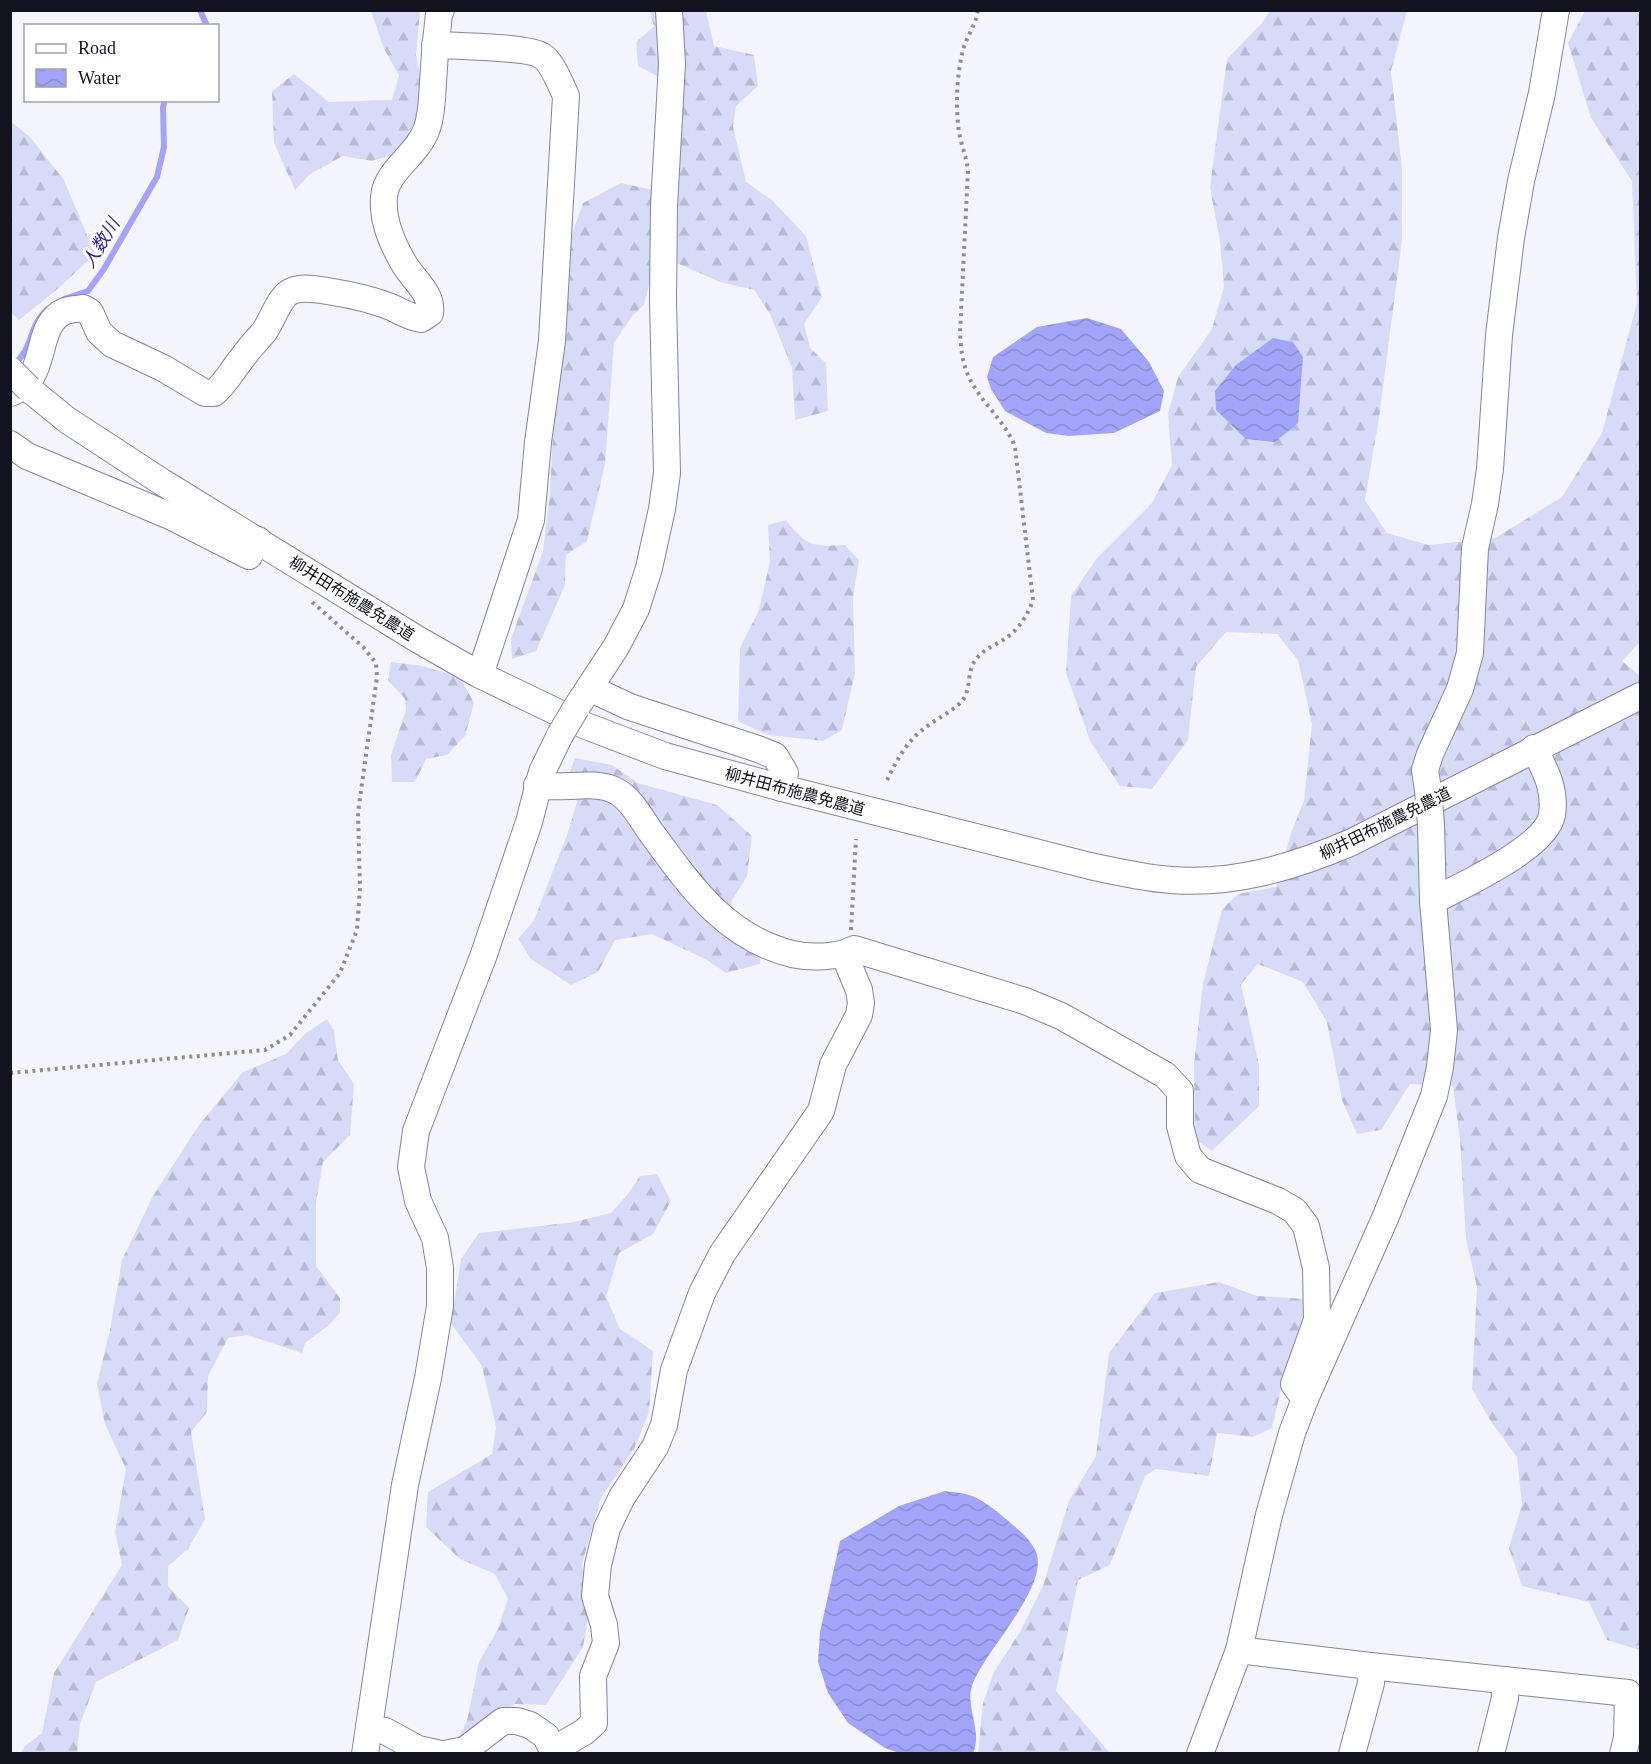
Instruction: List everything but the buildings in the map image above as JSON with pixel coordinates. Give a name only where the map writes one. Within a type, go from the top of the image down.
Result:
[{"type":"street","points":[[20,391],[29,382],[36,369],[50,327],[54,320],[65,311],[83,308],[90,312],[99,332],[112,344],[163,368],[205,393],[214,393],[221,387],[242,357],[264,332],[280,302],[289,291],[300,289],[333,292],[372,300],[409,317],[421,319],[430,313],[431,305],[427,296],[403,263],[392,238],[384,215],[384,195],[388,181],[415,149],[427,129],[431,109],[435,45],[441,10]]},
{"type":"street","points":[[364,1754],[405,1485],[428,1378],[440,1306],[440,1268],[435,1238],[418,1201],[411,1167],[416,1131],[483,957],[529,822],[542,772],[560,735],[616,647],[636,609],[660,524],[667,473],[663,302],[664,207],[672,64],[669,10]]},
{"type":"street","points":[[1200,1754],[1239,1650],[1269,1515],[1305,1399],[1386,1216],[1434,1096],[1440,1067],[1444,1030],[1433,901],[1431,825],[1425,770],[1430,753],[1460,689],[1470,652],[1475,548],[1490,469],[1499,334],[1511,238],[1521,181],[1542,93],[1556,10]]},
{"type":"street","points":[[435,45],[526,51],[543,56],[557,76],[566,96],[552,341],[538,442],[535,500],[531,520],[480,675]]},
{"type":"street","name":"柳井田布施農免農道","points":[[10,370],[20,391],[162,482],[417,639],[480,675],[586,726],[665,756],[782,788],[1132,875],[1172,880],[1209,880],[1260,874],[1307,861],[1350,843],[1534,748],[1641,696]]},
{"type":"street","points":[[10,444],[27,456],[170,516],[249,556],[258,540]]},
{"type":"street","points":[[582,698],[630,707],[775,756],[785,773],[782,788]]},
{"type":"street","points":[[1433,901],[1509,859],[1537,840],[1552,817],[1553,793],[1548,776],[1534,748]]},
{"type":"street","points":[[537,785],[549,788],[600,786],[615,790],[631,805],[679,870],[717,915],[744,935],[772,949],[804,957],[849,951],[1025,1001],[1061,1016],[1165,1075],[1180,1090],[1180,1126],[1188,1156],[1200,1170],[1278,1201],[1295,1211],[1306,1226],[1316,1268],[1317,1320],[1294,1384],[1305,1399]]},
{"type":"street","points":[[369,1728],[385,1731],[418,1749],[442,1754],[465,1750],[503,1721],[517,1720],[530,1725],[546,1736],[554,1752],[594,1723],[593,1676],[606,1643],[604,1625],[595,1596],[598,1565],[607,1528],[622,1497],[655,1447],[664,1425],[681,1346],[702,1293],[722,1254],[821,1111],[833,1065],[859,1015],[861,1003],[859,990],[849,951]]},
{"type":"street","points":[[1239,1650],[1628,1693],[1627,1738],[1623,1754]]},
{"type":"street","points":[[1352,1754],[1371,1683],[1370,1666]]},
{"type":"street","points":[[1491,1754],[1505,1698],[1505,1680]]},
{"type":"path","points":[[886,780],[899,757],[920,731],[961,703],[966,695],[970,669],[975,660],[985,650],[1011,634],[1029,611],[1033,600],[1015,447],[1010,435],[977,391],[968,375],[960,333],[968,170],[958,124],[958,75],[967,34],[976,20],[978,10]]},
{"type":"path","points":[[10,1073],[265,1050],[290,1035],[340,973],[357,930],[360,888],[358,812],[373,711],[376,663],[363,647],[310,600]]},
{"type":"path","points":[[849,951],[856,839]]},
{"type":"green space","points":[[371,11],[420,11],[416,55],[422,85],[420,124],[402,152],[372,161],[343,156],[310,174],[295,190],[274,143],[272,91],[294,74],[329,102],[392,100],[399,75],[384,49]]},
{"type":"green space","points":[[648,11],[706,11],[714,46],[754,55],[758,86],[736,106],[733,126],[746,182],[772,200],[806,236],[822,297],[804,324],[810,348],[826,363],[828,411],[795,420],[792,368],[770,314],[754,290],[720,282],[679,264],[654,264],[644,305],[633,315],[614,343],[605,464],[587,541],[566,555],[565,585],[536,651],[512,659],[511,639],[543,551],[550,492],[553,431],[566,325],[571,237],[583,203],[621,183],[658,191],[659,77],[638,66],[636,42],[654,26]]},
{"type":"green space","points":[[1270,11],[1407,11],[1391,71],[1402,168],[1402,240],[1379,418],[1365,500],[1387,533],[1428,545],[1495,538],[1562,497],[1602,433],[1637,303],[1632,181],[1591,118],[1568,43],[1585,11],[1640,11],[1640,642],[1622,661],[1640,676],[1640,1650],[1607,1640],[1589,1602],[1522,1586],[1509,1548],[1522,1504],[1517,1457],[1492,1423],[1472,1389],[1477,1287],[1466,1239],[1460,1140],[1453,1086],[1410,1084],[1381,1130],[1357,1134],[1342,1100],[1327,1022],[1303,982],[1258,964],[1241,984],[1259,1065],[1259,1106],[1212,1151],[1195,1139],[1194,1064],[1203,984],[1222,909],[1238,894],[1276,887],[1291,833],[1304,801],[1312,724],[1298,660],[1277,634],[1226,632],[1196,667],[1188,740],[1152,789],[1120,786],[1091,743],[1066,673],[1071,596],[1097,558],[1152,503],[1172,465],[1168,414],[1178,377],[1212,329],[1224,286],[1220,242],[1210,187],[1227,59],[1262,23]]},
{"type":"green space","points":[[10,121],[30,137],[64,180],[95,254],[60,287],[19,320],[10,312]]},
{"type":"green space","points":[[786,520],[805,540],[825,546],[845,545],[859,560],[853,598],[855,673],[842,730],[823,741],[768,735],[738,721],[740,648],[759,610],[770,561],[768,525]]},
{"type":"green space","points":[[391,662],[422,666],[460,677],[474,703],[465,736],[447,755],[426,759],[415,782],[392,782],[391,755],[406,710],[405,699],[388,680]]},
{"type":"green space","points":[[575,758],[612,765],[638,783],[717,805],[752,836],[747,876],[731,902],[734,934],[761,954],[760,964],[726,973],[707,960],[652,934],[615,940],[598,972],[571,985],[531,959],[518,939],[534,920],[567,835],[577,802],[569,774]]},
{"type":"green space","points":[[327,1019],[334,1031],[338,1060],[354,1084],[350,1135],[323,1162],[316,1203],[316,1266],[340,1298],[340,1313],[328,1326],[305,1343],[302,1353],[247,1335],[228,1338],[208,1376],[207,1412],[191,1432],[205,1519],[188,1549],[168,1566],[168,1586],[189,1608],[178,1640],[96,1682],[80,1724],[77,1753],[21,1753],[25,1746],[42,1733],[54,1673],[122,1565],[115,1532],[126,1469],[105,1424],[97,1384],[110,1330],[122,1260],[153,1196],[199,1125],[243,1072],[286,1054],[306,1033]]},
{"type":"green space","points":[[657,1174],[671,1201],[653,1234],[619,1253],[606,1297],[620,1329],[653,1351],[649,1412],[634,1449],[601,1498],[582,1564],[589,1611],[583,1647],[546,1705],[515,1704],[438,1753],[460,1735],[467,1721],[479,1662],[497,1631],[508,1599],[495,1574],[460,1559],[426,1527],[428,1492],[492,1454],[496,1427],[482,1366],[451,1323],[461,1259],[479,1233],[574,1222],[611,1213],[640,1176]]},
{"type":"green space","points":[[1219,1282],[1257,1296],[1305,1299],[1306,1317],[1282,1385],[1272,1428],[1253,1437],[1217,1433],[1209,1476],[1156,1469],[1145,1476],[1110,1565],[1078,1580],[1056,1691],[1110,1753],[978,1754],[983,1703],[994,1672],[1020,1632],[1043,1586],[1069,1501],[1096,1456],[1109,1353],[1155,1293]]},
{"type":"water","points":[[1087,318],[1121,329],[1149,362],[1164,391],[1160,411],[1114,433],[1068,436],[1046,433],[1005,411],[991,389],[987,377],[993,357],[1037,327]]},
{"type":"water","points":[[1273,338],[1293,342],[1303,357],[1298,423],[1275,442],[1246,439],[1216,410],[1215,391],[1236,365]]},
{"type":"water","points":[[945,1491],[972,1496],[998,1513],[1029,1541],[1036,1552],[1038,1566],[1025,1601],[978,1672],[972,1686],[970,1694],[976,1737],[973,1753],[899,1753],[885,1748],[848,1723],[828,1693],[818,1662],[820,1632],[840,1541],[899,1506]]},
{"type":"waterway","name":"人数川","points":[[200,10],[206,24]]},
{"type":"waterway","name":"人数川","points":[[64,299],[88,291],[104,269],[157,177],[164,147],[164,102]]},
{"type":"waterway","name":"人数川","points":[[13,365],[25,352],[37,322],[48,309]]}]
